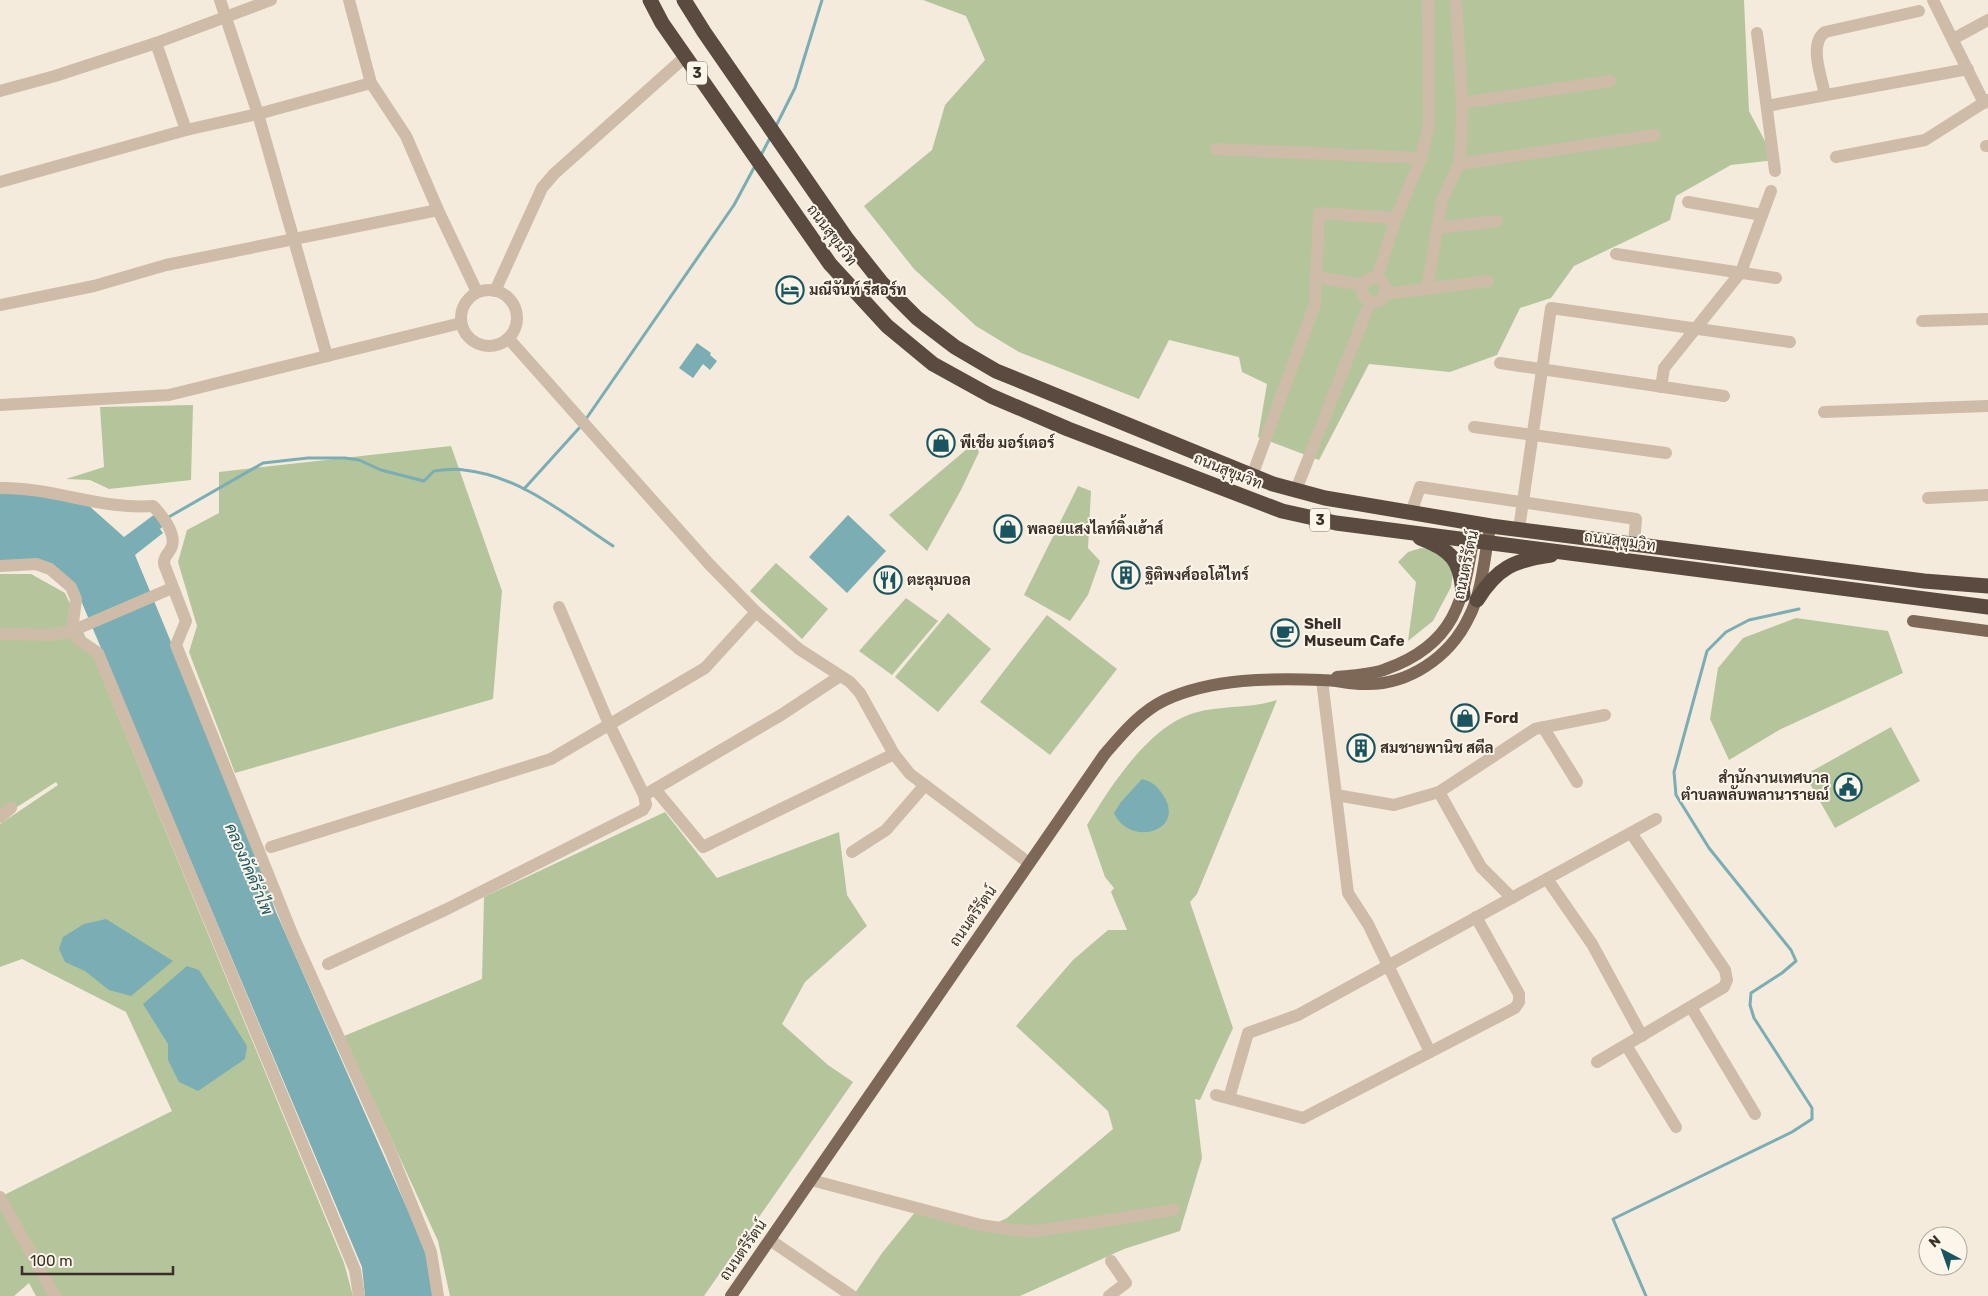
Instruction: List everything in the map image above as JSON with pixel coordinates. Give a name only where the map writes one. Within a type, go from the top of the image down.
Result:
[{"type":"highway","name":"ถนนสุขุมวิท","points":[[650,0],[662,23],[685,57],[830,264],[887,326],[933,364],[991,396],[1068,429],[1128,450],[1282,511],[1336,523],[1480,540],[1988,607]]},
{"type":"highway","name":"ถนนสุขุมวิท","points":[[684,0],[704,32],[847,239],[881,282],[917,318],[955,346],[996,371],[1252,476],[1325,498],[1483,525],[1924,581],[1988,586]]},
{"type":"highway","points":[[1128,450],[1134,427]]},
{"type":"highway","points":[[1401,531],[1445,549],[1454,559],[1470,597],[1495,575],[1516,562],[1528,558],[1572,552]]},
{"type":"main road","name":"ถนนตรีรัตน์","points":[[731,1296],[1104,755],[1134,720],[1166,700],[1218,683],[1322,680],[1384,670],[1420,653],[1449,625],[1470,597],[1483,525]]},
{"type":"main road","points":[[1913,621],[1988,631]]},
{"type":"street","points":[[220,0],[258,114],[326,356]]},
{"type":"street","points":[[0,91],[55,76],[156,43],[271,0]]},
{"type":"street","points":[[349,0],[371,83],[406,136],[438,210],[477,292]]},
{"type":"street","points":[[1377,278],[1396,218],[1421,158],[1429,125],[1428,0]]},
{"type":"street","points":[[1427,289],[1442,200],[1459,164],[1462,103],[1456,0]]},
{"type":"street","points":[[1836,157],[1925,140],[1986,101],[1933,0]]},
{"type":"street","points":[[1825,95],[1817,50],[1821,35],[1825,32],[1919,11]]},
{"type":"street","points":[[1953,39],[1988,20]]},
{"type":"street","points":[[1757,33],[1775,172]]},
{"type":"street","points":[[156,43],[186,130]]},
{"type":"street","points":[[495,291],[542,188],[554,174],[685,57]]},
{"type":"street","points":[[1767,106],[1968,69]]},
{"type":"street","points":[[1462,103],[1610,81]]},
{"type":"street","points":[[0,182],[186,130],[258,114],[371,83]]},
{"type":"street","points":[[1459,164],[1655,135]]},
{"type":"street","points":[[1216,150],[1421,158]]},
{"type":"street","points":[[1661,387],[1664,368],[1741,272],[1770,191]]},
{"type":"street","points":[[1688,202],[1762,214]]},
{"type":"street","points":[[0,305],[94,286],[166,266],[438,210]]},
{"type":"street","points":[[1252,476],[1315,304],[1319,213],[1396,218]]},
{"type":"street","points":[[1437,228],[1496,222]]},
{"type":"street","points":[[1616,254],[1776,278]]},
{"type":"street","points":[[1316,277],[1362,285]]},
{"type":"street","points":[[1386,294],[1383,282],[1377,278],[1368,279],[1362,285],[1363,297],[1370,302],[1381,300],[1386,294],[1488,281]]},
{"type":"street","points":[[495,291],[505,295],[512,303],[516,312],[516,321],[508,338],[499,344],[481,345],[471,340],[464,332],[461,323],[461,312],[465,303],[477,292],[495,291]]},
{"type":"street","points":[[1296,490],[1370,302]]},
{"type":"street","points":[[1519,529],[1551,308],[1790,342]]},
{"type":"street","points":[[1922,321],[1988,319]]},
{"type":"street","points":[[0,405],[169,394],[461,323]]},
{"type":"street","points":[[508,338],[710,565],[756,612],[799,650],[850,682],[860,693],[894,754],[910,774],[1029,863]]},
{"type":"street","points":[[1500,363],[1724,396]]},
{"type":"street","points":[[1824,412],[1988,406]]},
{"type":"street","points":[[1474,427],[1666,453]]},
{"type":"street","points":[[1411,513],[1420,487],[1636,519],[1634,544]]},
{"type":"street","points":[[0,488],[26,488],[134,508],[154,506],[173,535],[172,547],[163,560],[166,590],[186,622],[176,645],[292,936],[391,1154],[431,1252],[437,1280],[438,1296]]},
{"type":"street","points":[[1928,498],[1988,495]]},
{"type":"street","points":[[0,566],[36,564],[50,569],[71,587],[76,599],[73,610],[79,640],[98,653],[355,1270],[359,1296]]},
{"type":"street","points":[[0,634],[51,636],[78,628],[166,590]]},
{"type":"street","points":[[559,607],[609,724],[649,792],[703,847],[894,754]]},
{"type":"street","points":[[271,847],[551,759],[705,668],[756,612]]},
{"type":"street","points":[[328,964],[445,910],[638,814],[646,806],[649,792],[781,715],[840,676]]},
{"type":"street","points":[[1322,680],[1348,893],[1368,924],[1430,1052]]},
{"type":"street","points":[[1336,795],[1394,805],[1439,792],[1535,729],[1605,714]]},
{"type":"street","points":[[1543,727],[1577,782]]},
{"type":"street","points":[[852,852],[886,830],[925,785]]},
{"type":"street","points":[[1439,792],[1481,868],[1512,898]]},
{"type":"street","points":[[0,817],[10,808]]},
{"type":"street","points":[[1229,1098],[1248,1033],[1298,1015],[1656,819]]},
{"type":"street","points":[[1597,1062],[1724,987],[1727,980],[1724,970],[1631,832]]},
{"type":"street","points":[[1547,879],[1592,944],[1642,1036]]},
{"type":"street","points":[[1216,1095],[1302,1118],[1515,1008],[1520,1002],[1519,994],[1476,918]]},
{"type":"street","points":[[1691,1007],[1755,1114]]},
{"type":"street","points":[[1626,1045],[1676,1127]]},
{"type":"street","points":[[811,1180],[981,1225],[1013,1230],[1064,1227],[1174,1210]]},
{"type":"street","points":[[0,1198],[55,1296]]},
{"type":"street","points":[[770,1240],[852,1296]]},
{"type":"street","points":[[1110,1296],[1126,1283],[1111,1261]]},
{"type":"green space","points":[[923,0],[1744,0],[1749,111],[1775,160],[1731,165],[1676,196],[1670,220],[1574,266],[1551,298],[1520,308],[1497,355],[1450,372],[1369,364],[1319,460],[1258,437],[1267,384],[1242,372],[1239,357],[1169,340],[1139,399],[1019,352],[976,326],[914,269],[864,206],[932,150],[945,105],[985,60],[966,16]]},
{"type":"green space","points":[[193,405],[191,480],[109,489],[90,480],[66,479],[104,467],[100,407]]},
{"type":"green space","points":[[974,443],[979,452],[961,490],[927,551],[889,515]]},
{"type":"green space","points":[[451,446],[502,591],[493,699],[235,773],[189,652],[197,626],[178,562],[187,530],[219,513],[219,472]]},
{"type":"green space","points":[[1078,486],[1091,491],[1088,548],[1100,561],[1088,595],[1070,621],[1024,595]]},
{"type":"green space","points":[[1421,548],[1432,549],[1449,564],[1453,573],[1451,587],[1433,621],[1408,641],[1416,582],[1398,562],[1408,552]]},
{"type":"green space","points":[[776,563],[828,609],[802,639],[750,591]]},
{"type":"green space","points":[[0,574],[31,574],[65,593],[85,636],[344,1263],[353,1296],[36,1296],[29,1283],[14,1296],[0,1296],[0,1197],[172,1111],[126,1012],[22,959],[0,967],[0,824],[58,785],[56,782],[0,818]]},
{"type":"green space","points":[[906,598],[938,621],[892,675],[859,651]]},
{"type":"green space","points":[[948,613],[991,649],[938,712],[895,677]]},
{"type":"green space","points":[[1047,615],[1117,669],[1050,755],[980,702]]},
{"type":"green space","points":[[1796,618],[1888,631],[1903,673],[1781,729],[1729,760],[1710,719],[1718,668],[1743,638]]},
{"type":"green space","points":[[1277,700],[1197,894],[1190,902],[1233,1028],[1200,1100],[1195,1099],[1202,1158],[1180,1231],[1124,1249],[1020,1296],[853,1296],[882,1253],[916,1211],[986,1228],[1007,1218],[1113,1129],[1108,1111],[1016,1026],[1073,960],[1108,930],[1127,930],[1111,892],[1114,888],[1105,877],[1087,825],[1107,793],[1132,760],[1146,744],[1177,720],[1204,711],[1256,705]]},
{"type":"green space","points":[[1891,727],[1920,781],[1835,828],[1805,775]]},
{"type":"green space","points":[[665,812],[717,878],[839,832],[847,895],[867,926],[805,982],[782,1024],[828,1065],[853,1082],[704,1296],[450,1296],[438,1241],[344,1036],[482,979],[484,897]]},
{"type":"water","points":[[697,343],[711,353],[710,355],[717,361],[710,370],[703,364],[693,378],[679,368]]},
{"type":"water","name":"คลองภัคดีรำไพ","points":[[27,491],[87,504],[124,537],[155,514],[163,526],[160,529],[163,533],[135,555],[247,826],[275,910],[425,1249],[433,1296],[365,1296],[362,1267],[74,584],[65,575],[49,565],[32,562],[0,562],[0,492]]},
{"type":"water","points":[[848,515],[886,551],[847,593],[809,557]]},
{"type":"water","points":[[1142,779],[1157,787],[1163,795],[1168,808],[1168,818],[1162,826],[1154,831],[1132,830],[1122,824],[1114,813],[1121,802]]},
{"type":"water","points":[[106,919],[173,961],[131,996],[109,990],[85,971],[65,962],[59,949],[63,937],[84,924]]},
{"type":"water","points":[[187,966],[199,970],[247,1046],[245,1059],[198,1091],[179,1082],[168,1060],[168,1044],[143,1004]]},
{"type":"waterway","points":[[775,128],[795,88],[822,0]]},
{"type":"waterway","points":[[760,157],[771,136]]},
{"type":"waterway","points":[[586,419],[734,205],[756,164]]},
{"type":"waterway","points":[[524,489],[581,426]]},
{"type":"waterway","points":[[167,518],[263,463],[308,458],[345,458],[359,460],[381,470],[424,481],[434,471],[453,469],[485,474],[505,480],[543,499],[613,546]]},
{"type":"waterway","points":[[1646,1296],[1613,1219],[1792,1132],[1812,1119],[1812,1108],[1754,1018],[1750,1005],[1751,993],[1782,973],[1796,961],[1791,950],[1709,848],[1676,795],[1674,772],[1707,651],[1726,632],[1749,620],[1799,609]]},
{"type":"place","name":"มณีจันท์ รีสอร์ท","points":[[790,290]]},
{"type":"place","name":"พีเชีย มอร์เตอร์","points":[[941,443]]},
{"type":"place","name":"พลอยแสงไลท์ติ้งเฮ้าส์","points":[[1008,529]]},
{"type":"place","name":"ฐิติพงศ์ออโต้ไทร์","points":[[1126,575]]},
{"type":"place","name":"ตะลุมบอล","points":[[888,580]]},
{"type":"place","name":"Shell Museum Cafe","points":[[1285,633]]},
{"type":"place","name":"Ford","points":[[1465,718]]},
{"type":"place","name":"สมชายพานิช สตีล","points":[[1361,748]]},
{"type":"place","name":"สำนักงานเทศบาล ตำบลพลับพลานารายณ์","points":[[1848,787]]}]
